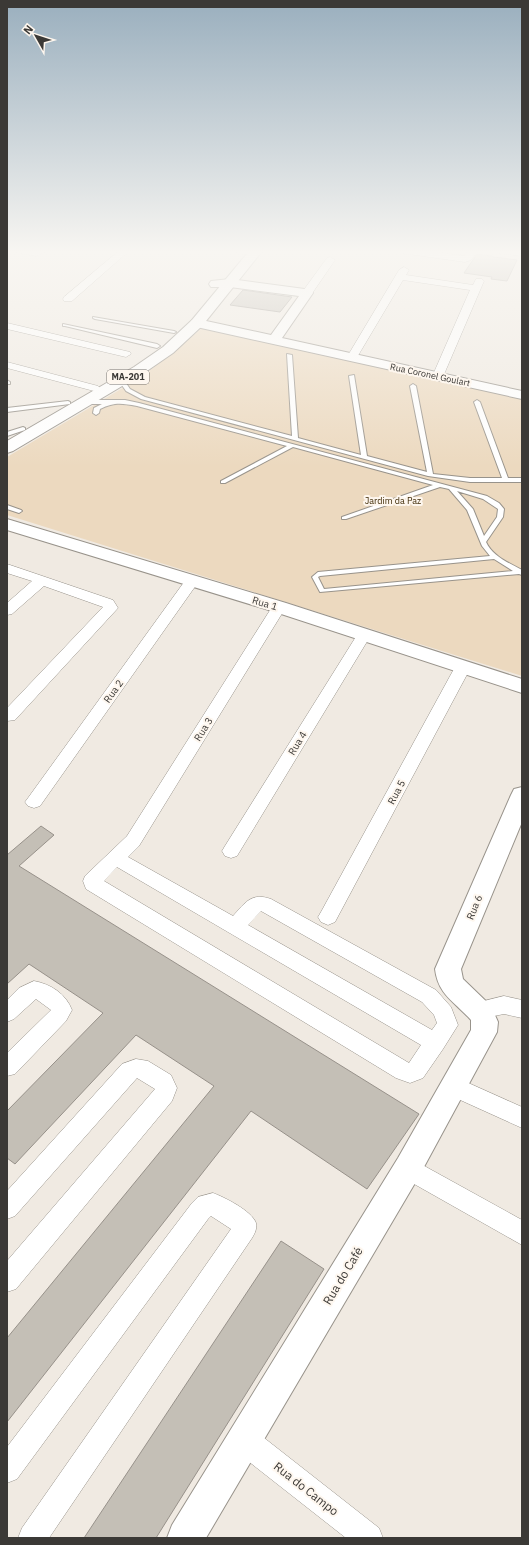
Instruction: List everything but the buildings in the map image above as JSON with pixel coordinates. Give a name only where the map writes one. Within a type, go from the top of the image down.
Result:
[{"type":"main road","name":"MA-201","points":[[7,439],[132,364],[174,332],[182,322]]},
{"type":"main road","points":[[274,340],[287,322]]},
{"type":"main road","name":"MA-201","points":[[7,448],[86,402],[125,385],[168,350],[197,323]]},
{"type":"main road","name":"Rua Coronel Goulart","points":[[197,323],[522,395]]},
{"type":"main road","name":"Rua 1","points":[[13,518],[192,581],[279,607],[522,686]]},
{"type":"main road","name":"Rua 6","points":[[479,1010],[451,985],[447,975],[448,969],[522,795]]},
{"type":"main road","name":"Rua do Café","points":[[185,1538],[408,1168],[455,1087],[486,1026],[479,1010]]},
{"type":"street","points":[[352,358],[373,322]]},
{"type":"street","points":[[438,377],[462,322]]},
{"type":"street","points":[[7,326],[126,354]]},
{"type":"street","points":[[7,365],[94,388]]},
{"type":"street","points":[[7,568],[108,603],[111,608],[10,716]]},
{"type":"street","points":[[7,611],[41,581]]},
{"type":"street","name":"Rua 2","points":[[34,802],[192,581]]},
{"type":"street","name":"Rua 3","points":[[279,607],[132,842],[94,878],[92,881],[93,884],[404,1071],[410,1073],[415,1071],[436,1043]]},
{"type":"street","name":"Rua 4","points":[[231,851],[364,635]]},
{"type":"street","name":"Rua 5","points":[[328,917],[463,666]]},
{"type":"street","points":[[121,854],[235,927],[436,1043],[446,1029],[448,1020],[430,996],[264,904],[256,904],[235,927]]},
{"type":"street","points":[[7,1013],[26,994],[34,990],[41,991],[60,1005],[62,1010],[59,1015],[7,1066]]},
{"type":"street","points":[[479,1010],[504,1005],[522,1009]]},
{"type":"street","points":[[7,1208],[130,1071],[140,1068],[163,1082],[166,1088],[164,1094],[7,1280]]},
{"type":"street","points":[[455,1087],[522,1118]]},
{"type":"street","points":[[408,1168],[522,1233]]},
{"type":"street","points":[[7,1469],[200,1211],[206,1205],[213,1204],[244,1224],[244,1230],[32,1538]]},
{"type":"street","name":"Rua do Campo","points":[[244,1440],[369,1538]]},
{"type":"lane","points":[[118,322],[174,332]]},
{"type":"lane","points":[[65,325],[157,346]]},
{"type":"lane","points":[[288,354],[295,438]]},
{"type":"lane","points":[[352,376],[364,456]]},
{"type":"lane","points":[[96,413],[96,409],[100,406],[128,396],[130,392],[125,385]]},
{"type":"lane","points":[[125,385],[143,398],[364,456],[430,475],[458,480],[522,480]]},
{"type":"lane","points":[[413,386],[430,475]]},
{"type":"lane","points":[[86,402],[114,401],[137,404],[440,484],[489,499],[494,501],[501,509],[500,517],[483,542]]},
{"type":"lane","points":[[477,402],[506,480]]},
{"type":"lane","points":[[7,410],[68,403]]},
{"type":"lane","points":[[7,434],[24,429]]},
{"type":"lane","points":[[223,482],[293,445]]},
{"type":"lane","points":[[344,518],[440,484]]},
{"type":"lane","points":[[451,488],[470,509],[483,542],[495,557],[520,572]]},
{"type":"lane","points":[[7,507],[13,518]]},
{"type":"lane","points":[[495,557],[318,574],[315,577],[322,591],[520,572]]},
{"type":"green space","name":"Jardim da Paz","points":[[202,328],[522,399],[522,676],[7,515],[7,457],[131,383],[153,368]]}]
